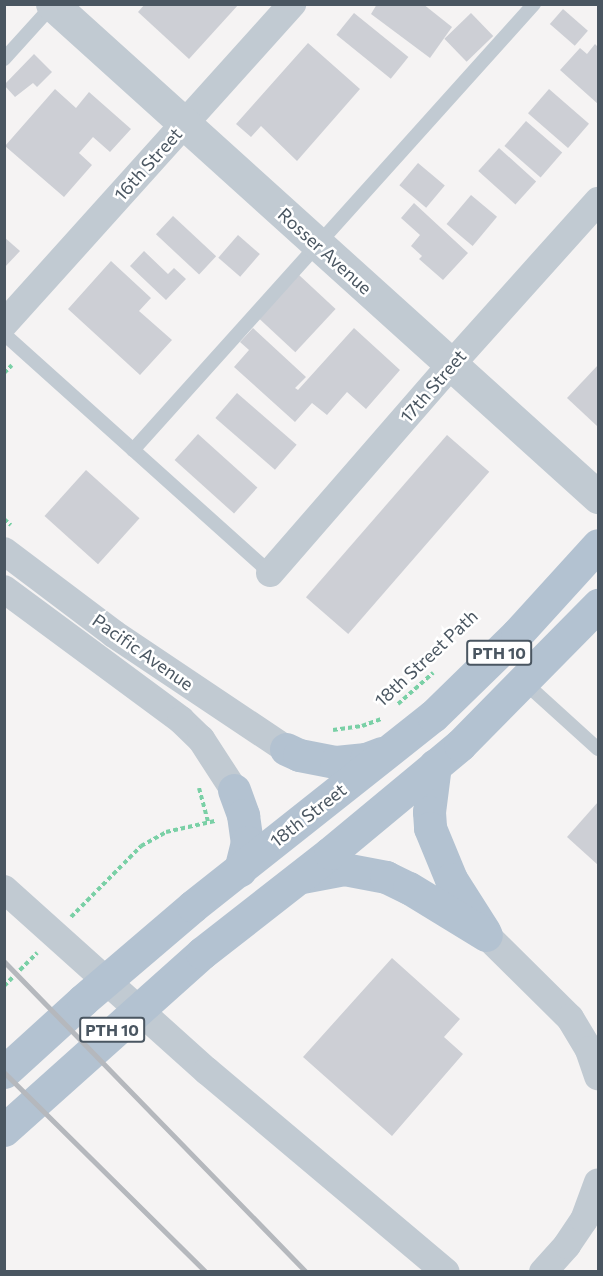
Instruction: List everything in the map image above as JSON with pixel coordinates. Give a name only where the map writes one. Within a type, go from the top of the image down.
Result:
[{"type":"main road","name":"18th Street","points":[[4,1072],[83,1000],[193,906],[389,751],[478,674],[598,545]]},
{"type":"main road","name":"PTH 10","points":[[4,1130],[118,1026],[224,935],[435,765],[524,682],[598,605]]},
{"type":"main road","points":[[300,754],[349,761],[389,751]]},
{"type":"main road","points":[[435,765],[429,802],[430,828],[451,879],[486,935]]},
{"type":"main road","points":[[239,803],[247,842],[240,870]]},
{"type":"main road","points":[[297,878],[344,869],[386,877],[409,888],[486,935]]},
{"type":"street","name":"16th Street","points":[[4,324],[292,4]]},
{"type":"street","name":"Rosser Avenue","points":[[53,5],[319,244],[450,366],[598,497]]},
{"type":"street","name":"17th Street","points":[[270,573],[450,366],[598,201]]},
{"type":"street","name":"Pacific Avenue","points":[[4,551],[114,634],[300,754]]},
{"type":"street","name":"Pacific Avenue","points":[[4,589],[181,720],[201,739],[239,803]]},
{"type":"street","points":[[4,889],[207,1071],[446,1272]]},
{"type":"street","points":[[486,935],[570,1018],[589,1050],[598,1076]]},
{"type":"street","points":[[543,1272],[567,1245],[584,1220],[598,1182]]},
{"type":"lane","points":[[134,450],[534,4]]},
{"type":"lane","points":[[4,59],[53,5]]},
{"type":"lane","points":[[4,334],[270,573]]},
{"type":"lane","points":[[524,682],[598,749]]},
{"type":"path","name":"18th Street Path","points":[[300,754],[321,730],[344,730],[381,719],[436,670]]},
{"type":"path","points":[[198,783],[208,822]]},
{"type":"path","points":[[141,846],[166,832],[208,822],[239,803]]},
{"type":"building","points":[[145,4],[239,4],[189,59],[138,12]]},
{"type":"building","points":[[377,4],[423,4],[452,27],[430,58],[371,14]]},
{"type":"building","points":[[563,9],[588,31],[575,46],[550,24]]},
{"type":"building","points":[[354,13],[408,57],[391,79],[336,35]]},
{"type":"building","points":[[471,13],[493,36],[467,62],[444,39]]},
{"type":"building","points":[[308,43],[360,89],[297,161],[261,126],[251,137],[236,124]]},
{"type":"building","points":[[595,44],[598,47],[598,104],[560,70],[580,48],[587,54]]},
{"type":"building","points":[[34,54],[52,72],[37,87],[33,83],[15,97],[4,85]]},
{"type":"building","points":[[55,89],[76,108],[89,92],[131,129],[110,152],[93,137],[79,153],[92,165],[64,197],[5,146]]},
{"type":"building","points":[[549,89],[589,124],[568,148],[528,113]]},
{"type":"building","points":[[526,121],[562,152],[541,177],[504,146]]},
{"type":"building","points":[[499,148],[536,181],[515,204],[478,171]]},
{"type":"building","points":[[418,163],[445,185],[426,208],[399,185]]},
{"type":"building","points":[[471,195],[497,217],[473,246],[447,224]]},
{"type":"building","points":[[414,203],[468,253],[443,280],[419,259],[422,256],[411,246],[420,235],[401,218]]},
{"type":"building","points":[[173,216],[216,256],[199,275],[156,234]]},
{"type":"building","points":[[238,235],[260,254],[240,277],[218,258]]},
{"type":"building","points":[[4,237],[20,251],[4,268]]},
{"type":"building","points":[[144,251],[168,274],[174,268],[186,279],[166,300],[130,266]]},
{"type":"building","points":[[111,261],[151,298],[139,311],[172,340],[140,375],[68,309]]},
{"type":"building","points":[[299,275],[336,309],[295,352],[259,318]]},
{"type":"building","points":[[253,328],[306,377],[295,388],[298,390],[354,328],[400,370],[366,409],[347,392],[327,415],[312,403],[295,422],[234,367],[249,350],[240,342]]},
{"type":"building","points":[[598,365],[598,424],[597,426],[567,398]]},
{"type":"building","points":[[237,393],[297,445],[275,470],[215,418]]},
{"type":"building","points":[[198,434],[257,488],[234,514],[175,460]]},
{"type":"building","points":[[447,435],[489,472],[348,634],[306,597]]},
{"type":"building","points":[[86,470],[140,518],[98,564],[45,516]]},
{"type":"building","points":[[598,802],[598,865],[567,837]]},
{"type":"building","points":[[392,958],[460,1019],[444,1037],[463,1054],[392,1136],[303,1057]]},
{"type":"railway","points":[[4,961],[306,1272]]},
{"type":"railway","points":[[4,1072],[206,1272]]}]
